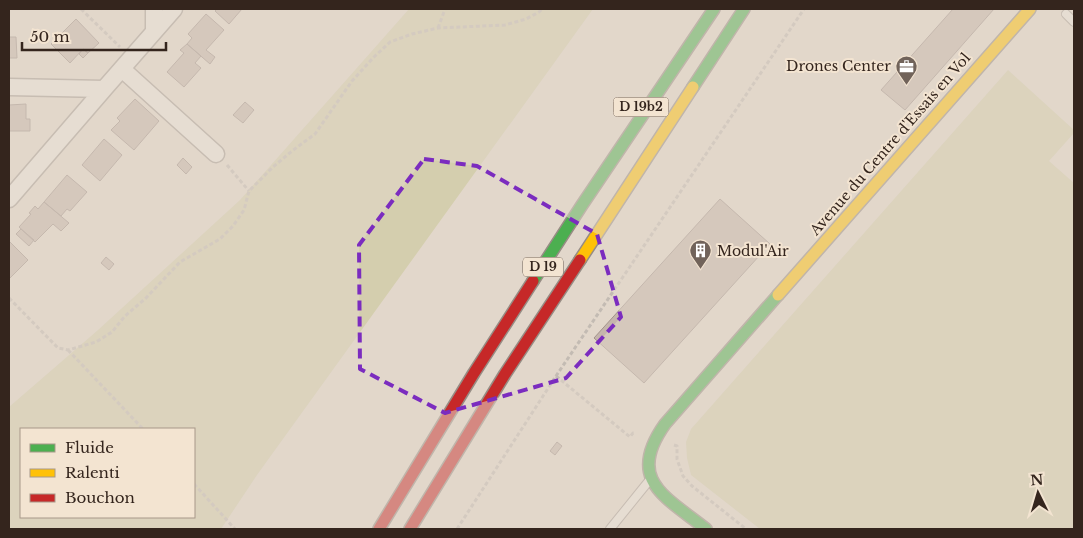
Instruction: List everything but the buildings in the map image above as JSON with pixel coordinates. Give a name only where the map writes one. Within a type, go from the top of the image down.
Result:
[{"type":"main road","name":"D 19b2","points":[[582,205],[701,9]]},
{"type":"main road","name":"D 19","points":[[379,529],[474,373],[582,205],[714,9]]},
{"type":"main road","name":"D 19","points":[[410,529],[505,374],[744,9]]},
{"type":"main road","name":"Avenue du Centre d'Essais en Vol","points":[[651,478],[649,457],[654,440],[664,424],[1030,9]]},
{"type":"main road","points":[[651,478],[655,487],[662,494],[706,529]]},
{"type":"street","points":[[154,9],[154,31]]},
{"type":"street","points":[[9,199],[174,9]]},
{"type":"street","points":[[126,63],[216,154]]},
{"type":"street","points":[[9,87],[104,88]]},
{"type":"lane","points":[[1066,14],[1074,22]]},
{"type":"lane","points":[[613,528],[651,478]]},
{"type":"path","points":[[81,9],[126,63]]},
{"type":"path","points":[[438,28],[445,9]]},
{"type":"path","points":[[9,298],[58,348],[68,350],[96,342],[112,332],[125,316],[146,298],[180,262],[220,239],[233,226],[244,210],[250,191],[292,150],[315,134],[352,81],[390,42],[412,34],[438,28],[505,25],[526,19],[542,9]]},
{"type":"path","points":[[457,529],[556,376],[804,9]]},
{"type":"path","points":[[216,154],[250,191]]},
{"type":"path","points":[[68,350],[142,428]]},
{"type":"path","points":[[556,376],[630,437],[633,433],[677,446],[677,459],[682,476],[746,529]]},
{"type":"path","points":[[195,485],[236,529]]},
{"type":"highlighted area","points":[[424,159],[477,166],[597,234],[621,317],[566,378],[445,413],[360,369],[359,245]]},
{"type":"shaded area","points":[[409,9],[593,9],[257,475],[221,529],[9,529],[9,407],[98,330],[240,200]]},
{"type":"shaded area","points":[[1008,70],[1074,130],[1074,133],[1049,161],[1074,183],[1074,529],[760,529],[691,475],[686,442],[691,429]]},
{"type":"traffic: fast","points":[[533,281],[714,9]]},
{"type":"traffic: fast","points":[[693,87],[744,9]]},
{"type":"traffic: fast","points":[[706,529],[677,507],[656,486],[650,473],[649,460],[654,443],[665,424],[778,295]]},
{"type":"traffic: slow","points":[[778,295],[1030,9]]},
{"type":"traffic: slow","points":[[580,260],[693,87]]},
{"type":"traffic: jam","points":[[410,529],[505,374],[580,260]]},
{"type":"traffic: jam","points":[[379,529],[474,373],[533,281]]},
{"type":"place","name":"Drones Center","points":[[907,85]]},
{"type":"place","name":"Modul'Air","points":[[701,270]]}]
